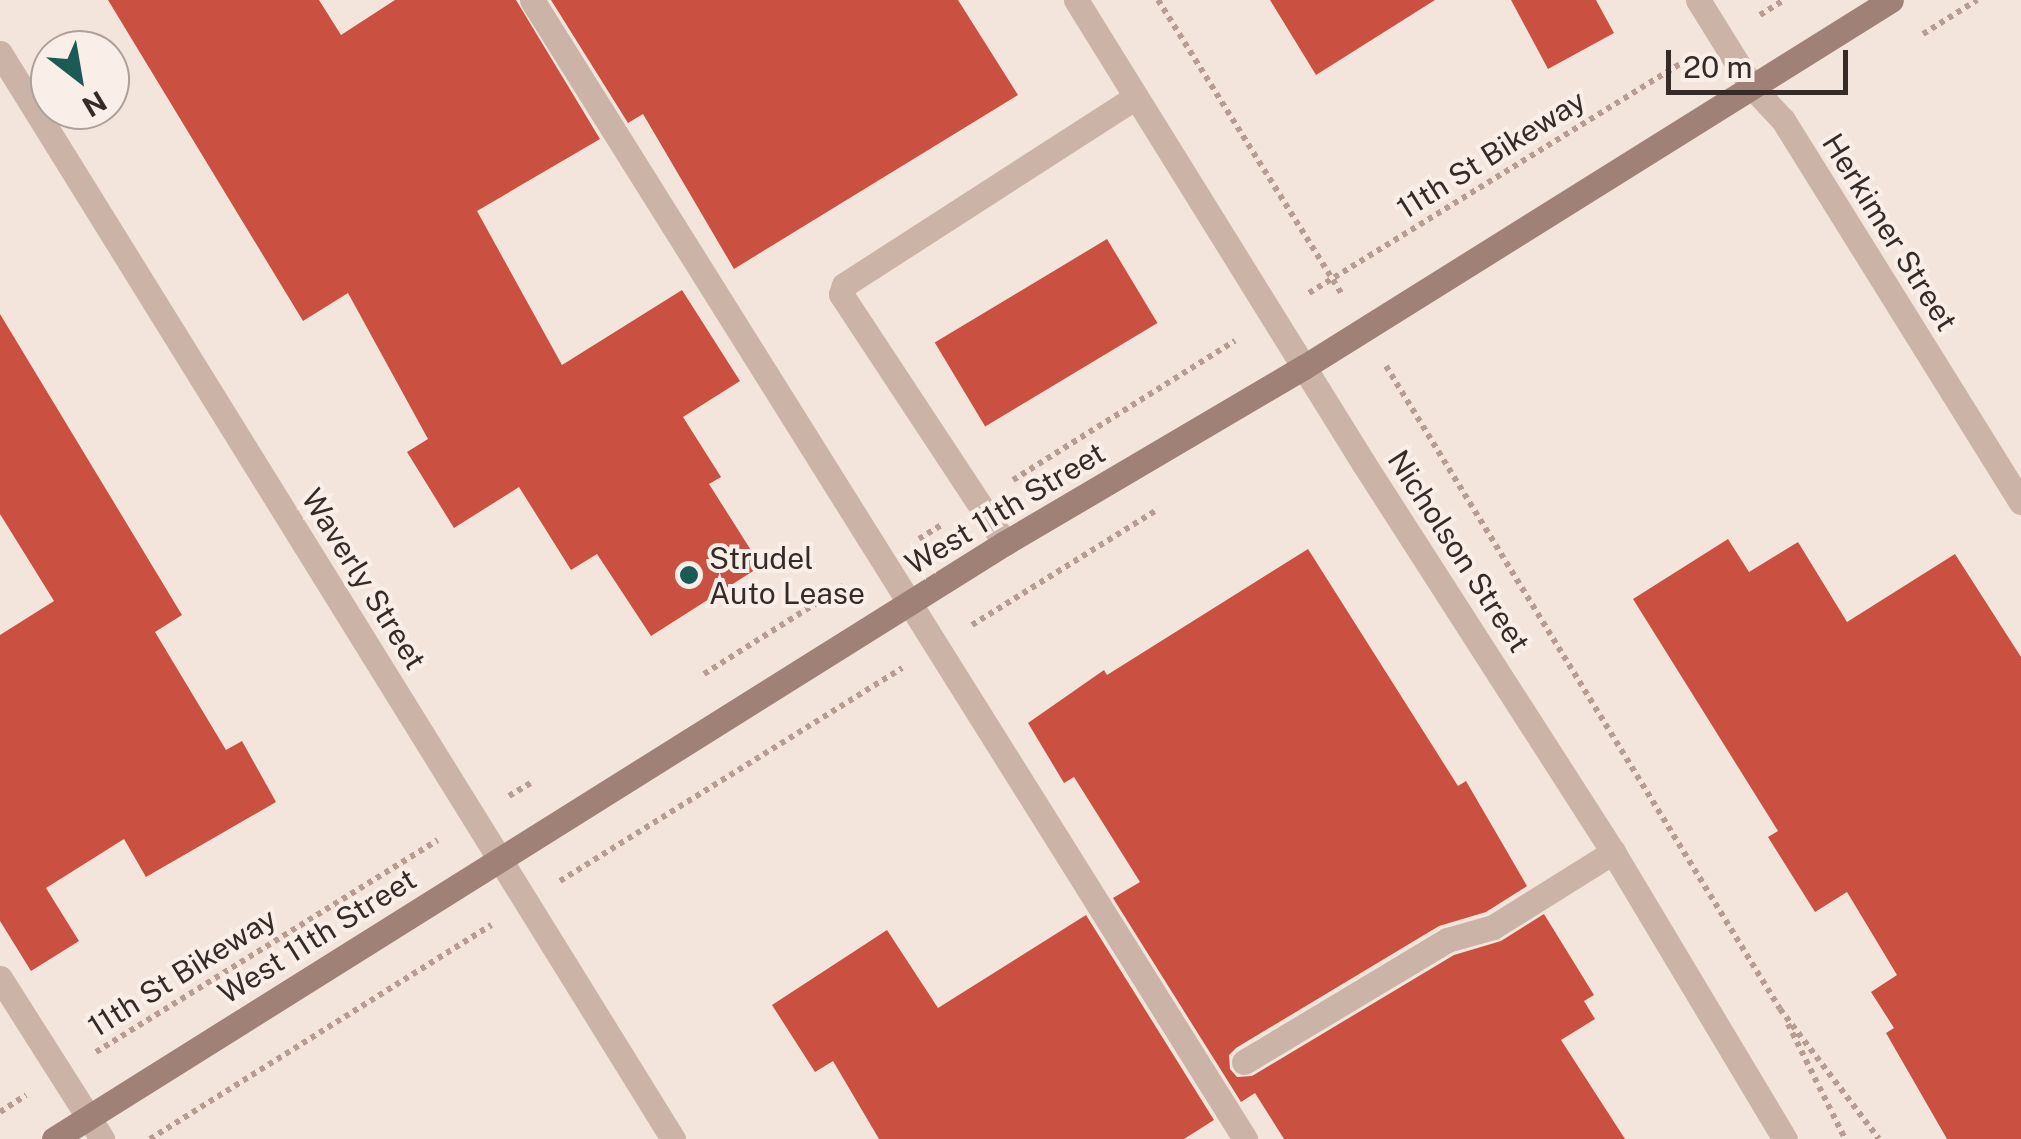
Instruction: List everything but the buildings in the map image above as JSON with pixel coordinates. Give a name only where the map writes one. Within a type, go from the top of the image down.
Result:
[{"type":"main road","name":"West 11th Street","points":[[54,1139],[95,1128],[500,860],[1005,543],[1304,367],[1891,0]]},
{"type":"street","points":[[532,0],[1245,1139]]},
{"type":"street","name":"Nicholson Street","points":[[1076,0],[1304,367],[1614,852],[1785,1139]]},
{"type":"street","name":"Herkimer Street","points":[[1698,0],[1752,87],[1783,120],[2021,502]]},
{"type":"street","name":"Waverly Street","points":[[0,53],[673,1139]]},
{"type":"street","points":[[1005,543],[841,294],[844,284],[1136,97]]},
{"type":"street","points":[[1244,1062],[1447,940],[1492,927],[1614,852]]},
{"type":"street","points":[[0,978],[95,1128]]},
{"type":"path","points":[[1158,0],[1313,249]]},
{"type":"path","name":"11th St Bikeway","points":[[1332,278],[1673,68]]},
{"type":"path","points":[[1396,382],[1780,1009],[1845,1139]]},
{"type":"path","name":"11th St Bikeway","points":[[0,1112],[389,870]]},
{"type":"path","points":[[150,1139],[449,952]]},
{"type":"path","points":[[1780,1009],[1879,1139]]},
{"type":"place","name":"Strudel Auto Lease","points":[[689,575]]}]
